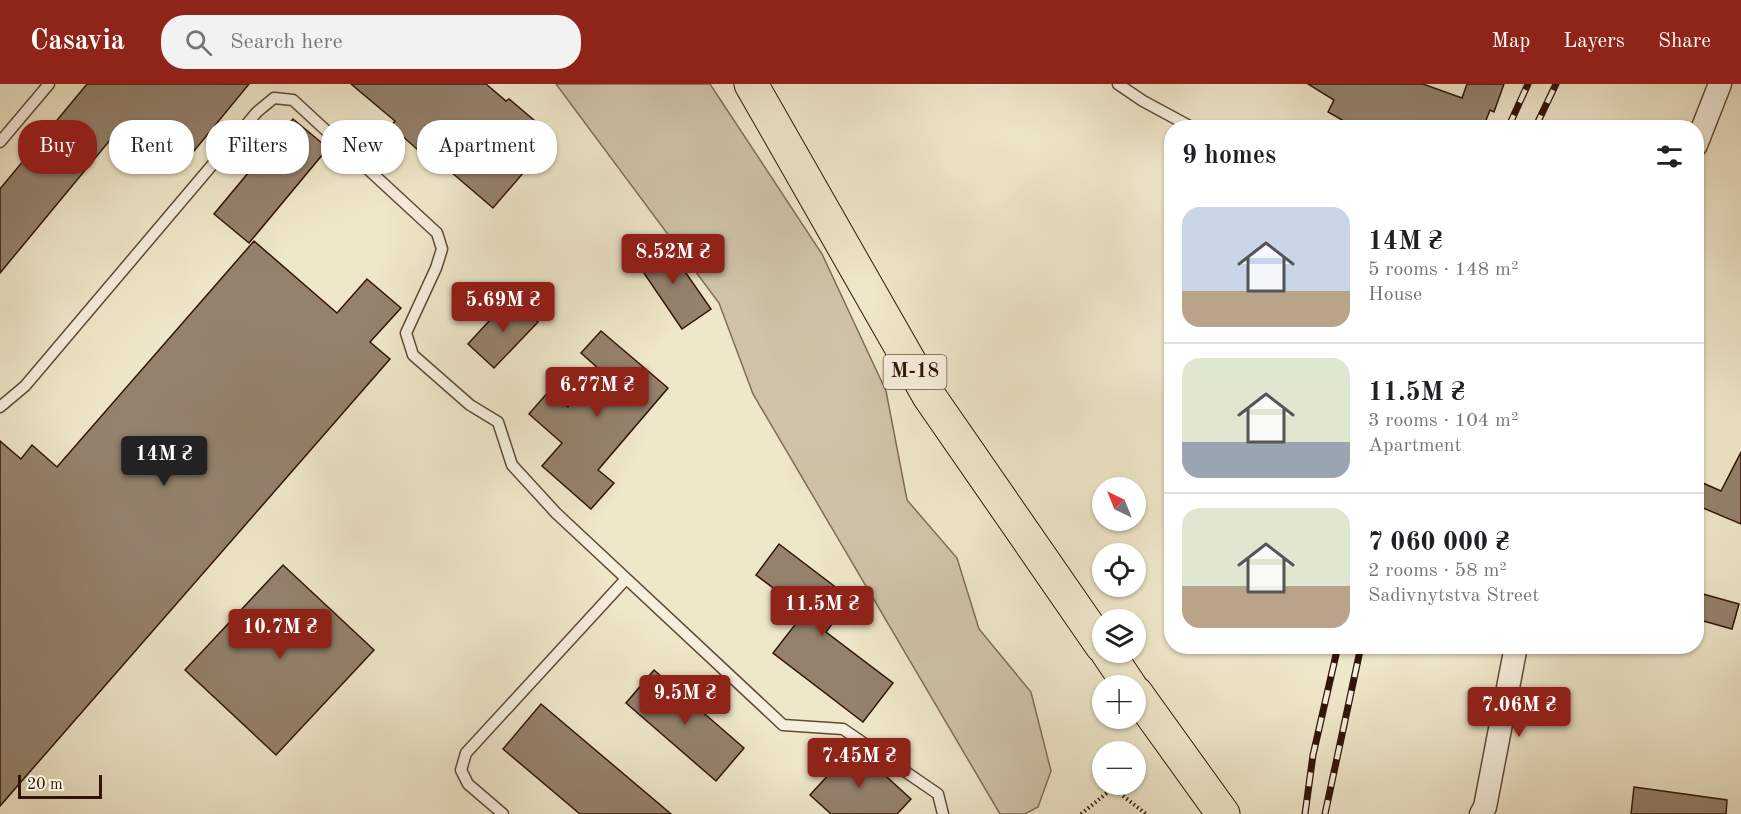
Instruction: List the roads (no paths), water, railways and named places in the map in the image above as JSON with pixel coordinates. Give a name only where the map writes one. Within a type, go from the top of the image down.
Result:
[{"type":"highway","name":"М-18","points":[[751,84],[928,396],[1092,632]]},
{"type":"highway","points":[[1146,707],[1223,814]]},
{"type":"street","points":[[1704,125],[1720,84]]},
{"type":"street","points":[[1481,814],[1485,807],[1514,654]]},
{"type":"lane","points":[[0,142],[49,84]]},
{"type":"lane","points":[[1118,84],[1178,120]]},
{"type":"lane","points":[[0,407],[25,386],[257,112],[274,98],[293,100],[437,233],[442,249],[436,268],[406,333],[413,355],[470,405],[498,422],[512,465],[626,580],[783,724],[843,729],[938,794],[943,814]]},
{"type":"lane","points":[[503,814],[468,784],[461,770],[466,753],[626,580]]},
{"type":"railway","points":[[1512,120],[1528,84]]},
{"type":"railway","points":[[1539,120],[1556,84]]},
{"type":"railway","points":[[1305,814],[1313,755],[1336,654]]},
{"type":"railway","points":[[1325,814],[1359,654]]}]
